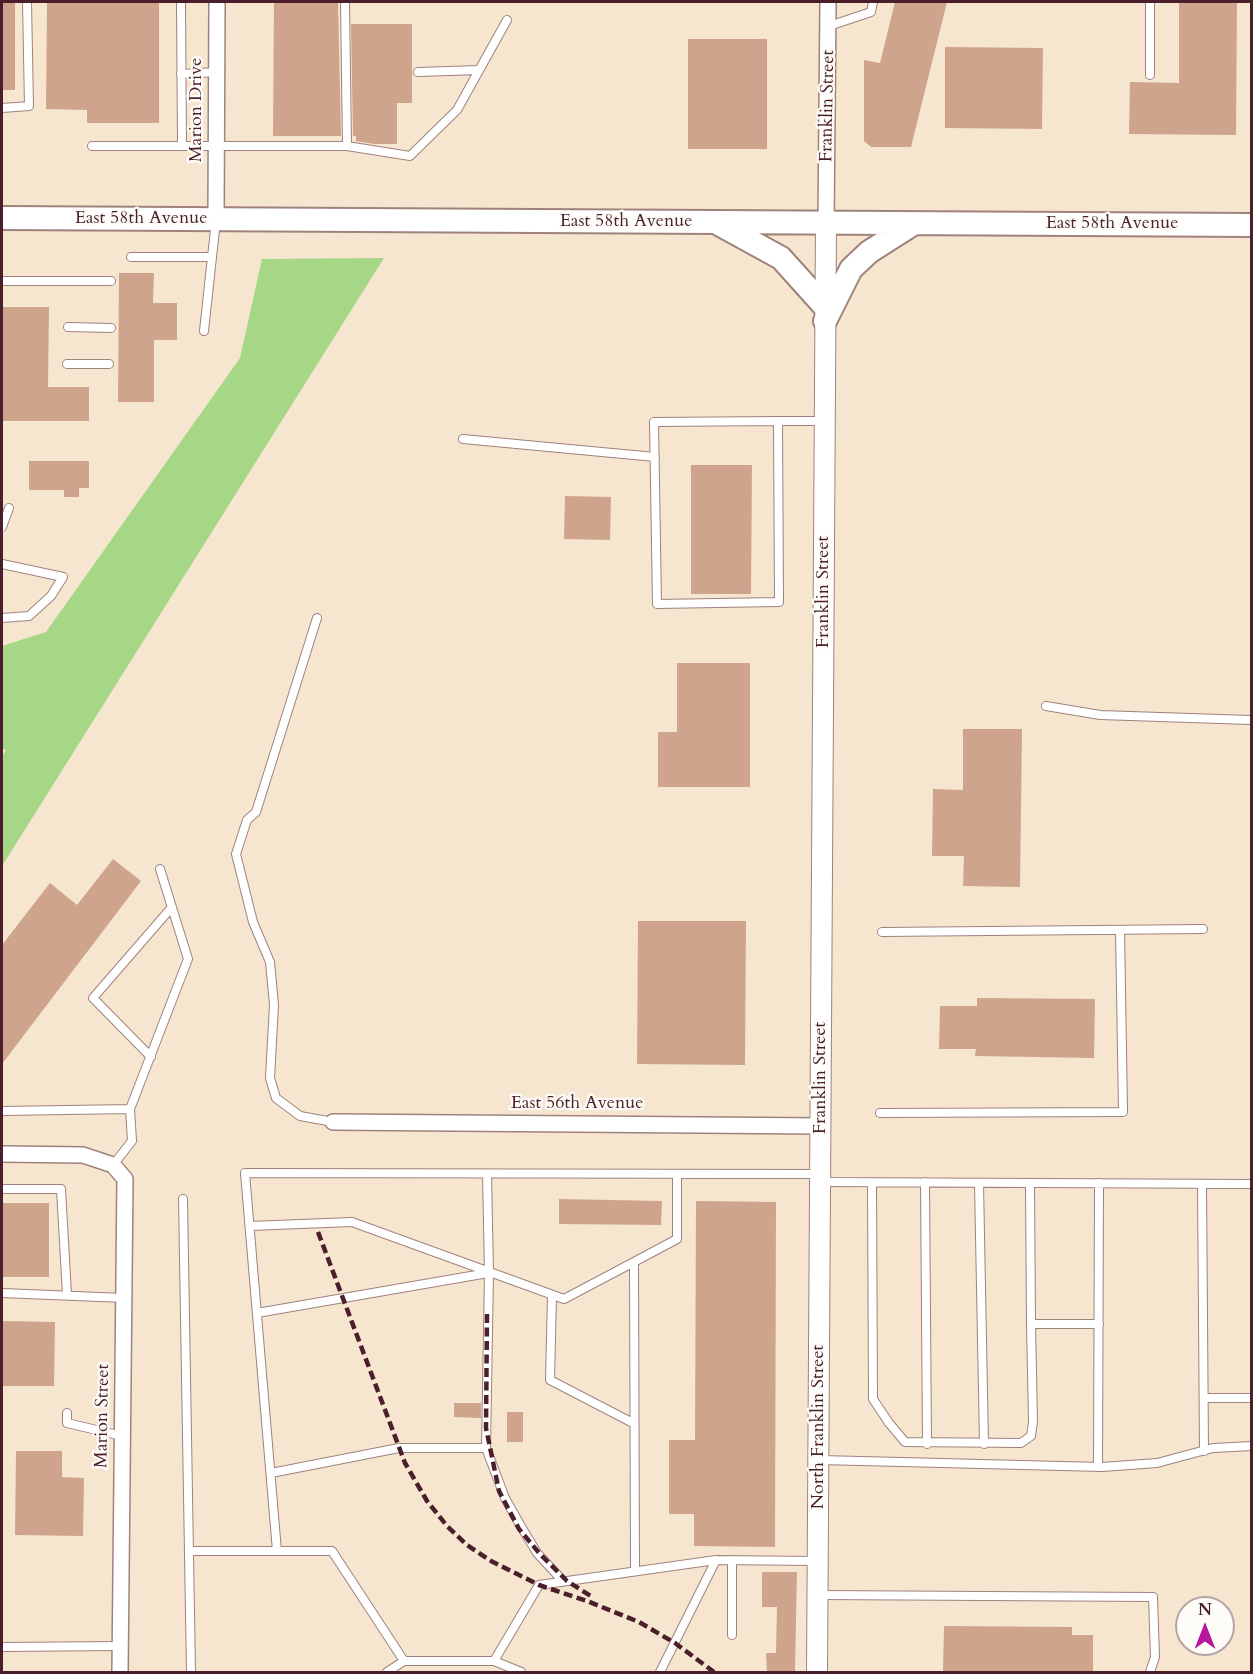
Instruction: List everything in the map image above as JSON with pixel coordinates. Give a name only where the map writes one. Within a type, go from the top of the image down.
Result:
[{"type":"main road","name":"East 58th Avenue","points":[[2,218],[1251,225]]},
{"type":"main road","points":[[718,223],[781,258],[826,314],[851,269],[869,252],[913,224]]},
{"type":"street","name":"Marion Drive","points":[[216,219],[218,2]]},
{"type":"street","name":"Franklin Street","points":[[821,1178],[828,2]]},
{"type":"street","name":"East 56th Avenue","points":[[333,1122],[821,1126]]},
{"type":"street","points":[[2,1154],[83,1155],[113,1165]]},
{"type":"street","name":"Marion Street","points":[[113,1165],[125,1179],[120,1672]]},
{"type":"street","name":"North Franklin Street","points":[[817,1672],[821,1178]]},
{"type":"lane","points":[[2,108],[29,106],[27,2]]},
{"type":"lane","points":[[181,2],[182,146]]},
{"type":"lane","points":[[345,2],[347,146]]},
{"type":"lane","points":[[829,26],[871,12],[873,2]]},
{"type":"lane","points":[[1150,2],[1150,75]]},
{"type":"lane","points":[[92,146],[347,146],[410,156],[458,110],[507,20]]},
{"type":"lane","points":[[418,72],[479,70]]},
{"type":"lane","points":[[181,74],[217,72]]},
{"type":"lane","points":[[204,331],[216,219]]},
{"type":"lane","points":[[131,256],[212,257]]},
{"type":"lane","points":[[2,281],[111,281]]},
{"type":"lane","points":[[68,327],[111,328]]},
{"type":"lane","points":[[67,364],[109,364]]},
{"type":"lane","points":[[778,422],[779,603],[657,604],[654,422],[825,421]]},
{"type":"lane","points":[[463,439],[654,457]]},
{"type":"lane","points":[[2,527],[9,508]]},
{"type":"lane","points":[[2,564],[63,577],[51,596],[29,616],[2,618]]},
{"type":"lane","points":[[317,618],[256,812],[247,820],[236,854],[253,922],[270,962],[274,1005],[270,1078],[276,1098],[300,1116],[333,1122]]},
{"type":"lane","points":[[1046,706],[1100,715],[1250,720]]},
{"type":"lane","points":[[113,1165],[132,1141],[130,1109],[188,959],[160,869]]},
{"type":"lane","points":[[150,1057],[93,998],[172,907]]},
{"type":"lane","points":[[882,932],[1203,929]]},
{"type":"lane","points":[[880,1113],[1123,1112],[1120,930]]},
{"type":"lane","points":[[2,1111],[130,1109]]},
{"type":"lane","points":[[277,1551],[245,1173],[677,1174],[821,1178],[872,1182],[1251,1184]]},
{"type":"lane","points":[[487,1174],[489,1273],[486,1448],[505,1498],[519,1523],[537,1553],[563,1581]]},
{"type":"lane","points":[[250,1226],[352,1222],[564,1299],[677,1239],[677,1174]]},
{"type":"lane","points":[[872,1182],[873,1399],[905,1442],[927,1444],[1021,1443],[1031,1436],[1033,1422],[1029,1183]]},
{"type":"lane","points":[[925,1182],[927,1444]]},
{"type":"lane","points":[[979,1183],[984,1444]]},
{"type":"lane","points":[[1098,1467],[1099,1183]]},
{"type":"lane","points":[[1202,1184],[1204,1451]]},
{"type":"lane","points":[[2,1189],[61,1189],[67,1295]]},
{"type":"lane","points":[[183,1199],[191,1672]]},
{"type":"lane","points":[[634,1262],[635,1571]]},
{"type":"lane","points":[[257,1313],[489,1273]]},
{"type":"lane","points":[[2,1293],[124,1298]]},
{"type":"lane","points":[[552,1295],[550,1380],[633,1423]]},
{"type":"lane","points":[[1031,1324],[1099,1324]]},
{"type":"lane","points":[[1204,1398],[1251,1398]]},
{"type":"lane","points":[[67,1413],[67,1423],[122,1436]]},
{"type":"lane","points":[[819,1460],[1098,1467],[1157,1463],[1204,1451],[1251,1446]]},
{"type":"lane","points":[[270,1473],[399,1448],[486,1448]]},
{"type":"lane","points":[[189,1551],[332,1551],[404,1661]]},
{"type":"lane","points":[[660,1672],[716,1560]]},
{"type":"lane","points":[[494,1661],[539,1585],[716,1560],[818,1561]]},
{"type":"lane","points":[[732,1560],[732,1635]]},
{"type":"lane","points":[[818,1595],[1153,1597],[1155,1657],[1150,1672]]},
{"type":"lane","points":[[2,1647],[120,1646]]},
{"type":"lane","points":[[387,1672],[404,1661],[494,1661],[521,1672]]},
{"type":"green space","points":[[384,258],[2,866],[2,757],[6,750],[2,748],[2,646],[46,632],[240,358],[262,259]]},
{"type":"building","points":[[2,2],[15,2],[15,90],[2,90]]},
{"type":"building","points":[[47,2],[159,2],[159,123],[87,123],[87,110],[46,109]]},
{"type":"building","points":[[274,2],[338,2],[341,136],[273,136]]},
{"type":"building","points":[[895,2],[947,2],[911,147],[871,147],[864,141],[864,60],[880,63]]},
{"type":"building","points":[[1179,2],[1237,2],[1236,135],[1129,134],[1130,82],[1179,83]]},
{"type":"building","points":[[351,24],[412,24],[412,103],[397,103],[397,144],[356,141],[356,136],[353,136]]},
{"type":"building","points":[[688,39],[767,39],[767,149],[688,149]]},
{"type":"building","points":[[945,47],[1043,48],[1042,129],[945,128]]},
{"type":"building","points":[[119,273],[154,273],[153,303],[177,303],[177,340],[154,340],[154,402],[118,402]]},
{"type":"building","points":[[2,307],[49,307],[48,387],[89,387],[89,421],[2,421]]},
{"type":"building","points":[[29,461],[89,461],[89,488],[79,488],[79,497],[64,497],[64,490],[29,490]]},
{"type":"building","points":[[691,465],[752,465],[751,594],[691,594]]},
{"type":"building","points":[[565,496],[611,497],[610,540],[564,539]]},
{"type":"building","points":[[677,663],[750,663],[750,787],[658,787],[658,732],[677,732]]},
{"type":"building","points":[[963,729],[1022,729],[1020,887],[963,886],[964,856],[932,856],[933,789],[963,790]]},
{"type":"building","points":[[113,859],[141,881],[2,1064],[2,945],[50,883],[77,905]]},
{"type":"building","points":[[638,921],[746,921],[745,1065],[637,1064]]},
{"type":"building","points":[[977,998],[1095,999],[1094,1058],[975,1056],[976,1049],[939,1049],[940,1006],[977,1006]]},
{"type":"building","points":[[559,1199],[662,1201],[661,1225],[559,1224]]},
{"type":"building","points":[[696,1201],[776,1202],[775,1547],[694,1546],[694,1514],[669,1514],[669,1440],[695,1440]]},
{"type":"building","points":[[2,1203],[49,1203],[49,1277],[2,1277]]},
{"type":"building","points":[[2,1321],[55,1322],[54,1386],[2,1386]]},
{"type":"building","points":[[454,1403],[481,1403],[481,1418],[454,1417]]},
{"type":"building","points":[[507,1412],[523,1412],[523,1442],[507,1442]]},
{"type":"building","points":[[16,1451],[62,1451],[62,1477],[84,1478],[83,1536],[15,1535]]},
{"type":"building","points":[[762,1572],[797,1572],[795,1672],[767,1672],[766,1653],[776,1653],[777,1607],[762,1607]]},
{"type":"building","points":[[944,1626],[1072,1627],[1072,1635],[1093,1635],[1093,1672],[943,1672]]},
{"type":"railway","points":[[318,1232],[405,1463],[427,1501],[447,1526],[467,1545],[491,1561],[539,1585],[639,1622],[675,1643],[714,1672]]},
{"type":"railway","points":[[487,1314],[486,1428],[499,1491],[519,1529],[540,1554],[567,1581],[594,1598]]}]
